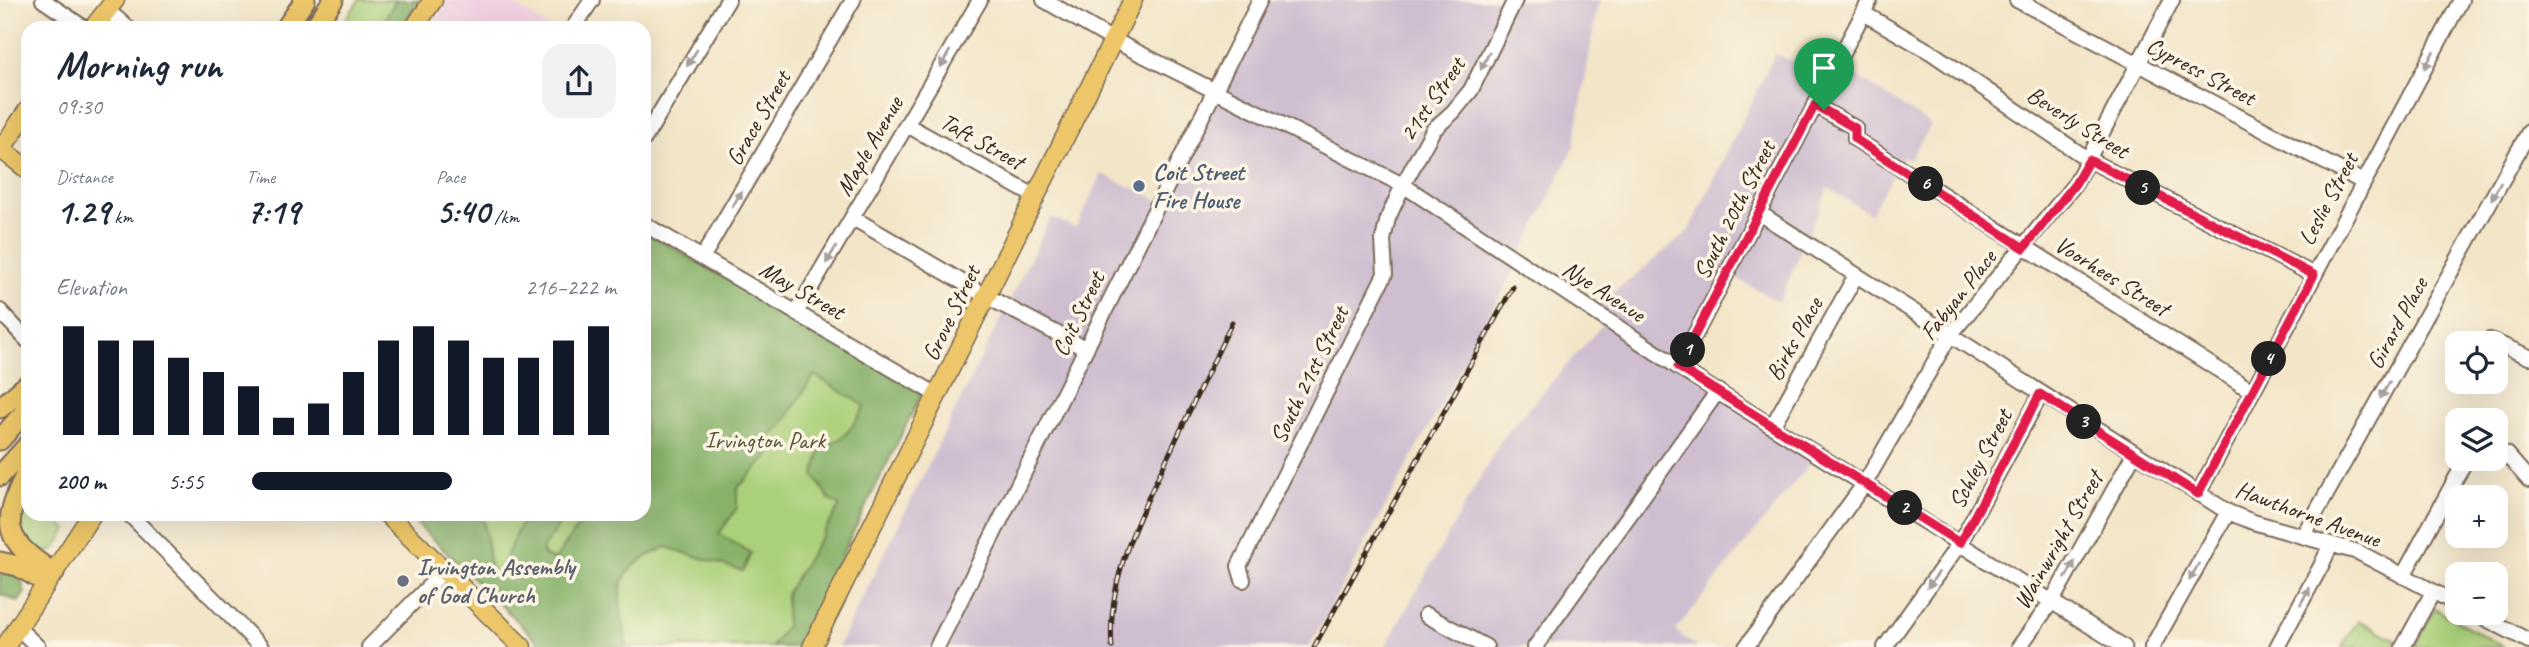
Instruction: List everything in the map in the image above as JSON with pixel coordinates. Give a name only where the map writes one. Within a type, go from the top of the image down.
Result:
[{"type":"highway","points":[[291,21],[305,0]]},
{"type":"highway","points":[[319,21],[333,0]]},
{"type":"highway","points":[[0,408],[21,390]]},
{"type":"highway","points":[[0,440],[21,416]]},
{"type":"highway","points":[[0,475],[21,452]]},
{"type":"highway","points":[[21,482],[10,501],[6,527],[18,548],[50,578]]},
{"type":"highway","points":[[0,562],[50,578]]},
{"type":"main road","points":[[419,21],[433,0]]},
{"type":"main road","name":"Grove Street","points":[[812,647],[1133,0]]},
{"type":"main road","points":[[98,21],[111,5]]},
{"type":"main road","points":[[21,120],[0,149],[21,165]]},
{"type":"main road","points":[[5,647],[87,521]]},
{"type":"main road","points":[[394,521],[522,647]]},
{"type":"street","points":[[43,0],[74,21]]},
{"type":"street","points":[[578,21],[592,0]]},
{"type":"street","points":[[651,127],[727,0]]},
{"type":"street","name":"Grace Street","points":[[702,258],[853,0]]},
{"type":"street","name":"Maple Avenue","points":[[796,313],[980,0]]},
{"type":"street","name":"Nye Avenue","points":[[1044,0],[1113,40],[1404,185],[1678,367],[2124,647]]},
{"type":"street","name":"Coit Street","points":[[937,647],[1260,0]]},
{"type":"street","name":"21st Street","points":[[1404,185],[1433,130],[1471,90],[1515,0]]},
{"type":"street","name":"Cypress Street","points":[[2017,0],[2363,182]]},
{"type":"street","name":"Fabyan Place","points":[[1746,647],[1865,483],[1950,335],[2075,184],[2172,0]]},
{"type":"street","name":"Leslie Street","points":[[2198,494],[2461,0]]},
{"type":"street","points":[[111,5],[123,21]]},
{"type":"street","name":"South 20th Street","points":[[1678,367],[1866,7]]},
{"type":"street","name":"Beverly Street","points":[[1866,7],[2089,160],[2314,275]]},
{"type":"street","name":"Voorhees Street","points":[[1815,105],[1855,128],[1855,139],[2252,391]]},
{"type":"street","name":"Taft Street","points":[[907,125],[1036,197]]},
{"type":"street","name":"Girard Place","points":[[2303,536],[2524,150],[2529,132]]},
{"type":"street","name":"South 21st Street","points":[[1243,580],[1239,566],[1385,274],[1383,240],[1388,218],[1404,185]]},
{"type":"street","name":"Hawthorne Avenue","points":[[1759,213],[2228,512],[2253,522],[2358,552],[2445,598]]},
{"type":"street","points":[[853,218],[986,296],[1086,349]]},
{"type":"street","name":"May Street","points":[[651,228],[937,396]]},
{"type":"street","name":"Birks Place","points":[[1773,425],[1856,275]]},
{"type":"street","points":[[0,311],[21,334]]},
{"type":"street","points":[[2508,348],[2529,357]]},
{"type":"street","points":[[1535,647],[1718,391]]},
{"type":"street","name":"Schley Street","points":[[1885,647],[1960,543],[2040,394]]},
{"type":"street","name":"Wainwright Street","points":[[2019,647],[2052,601],[2134,454]]},
{"type":"street","points":[[2508,456],[2529,480]]},
{"type":"street","points":[[2403,576],[2460,471]]},
{"type":"street","points":[[2152,647],[2228,512]]},
{"type":"street","points":[[136,521],[261,647]]},
{"type":"street","points":[[2277,647],[2331,544]]},
{"type":"street","points":[[369,647],[444,572]]},
{"type":"street","points":[[2403,647],[2433,592]]},
{"type":"street","points":[[1426,615],[1486,647]]},
{"type":"street","points":[[2495,625],[2528,644]]},
{"type":"street","points":[[18,628],[38,647]]},
{"type":"shaded area","points":[[448,0],[508,0],[539,21],[434,21]]},
{"type":"shaded area","points":[[1260,0],[1601,0],[1597,8],[1574,146],[1516,266],[1309,647],[838,647],[1051,217],[1076,228],[1102,174],[1161,201]]},
{"type":"shaded area","points":[[1775,54],[1833,77],[1840,65],[1931,125],[1909,160],[1904,156],[1870,214],[1828,188],[1779,302],[1729,274],[1679,368],[1818,453],[1675,631],[1697,647],[1385,647],[1502,439],[1602,325],[1587,314],[1688,232]]},
{"type":"green space","points":[[359,0],[396,0],[384,21],[345,21]]},
{"type":"green space","points":[[396,0],[419,0],[405,21],[384,21]]},
{"type":"green space","name":"Irvington Park","points":[[651,235],[922,393],[796,647],[544,647],[414,521],[651,521]]},
{"type":"green space","name":"Irvington Park","points":[[651,235],[922,393],[796,647],[772,647],[786,626],[786,594],[840,506],[829,499],[814,475],[821,448],[847,432],[865,406],[814,375],[779,430],[771,435],[769,455],[737,489],[737,508],[719,534],[751,553],[743,571],[666,547],[647,556],[626,575],[621,586],[621,612],[627,647],[544,647],[414,521],[484,522],[490,569],[499,574],[518,529],[524,521],[559,521],[557,529],[543,547],[543,555],[555,560],[581,521],[651,521]]},
{"type":"green space","points":[[20,495],[21,521],[56,521],[67,529],[54,551],[37,553],[11,521]]},
{"type":"green space","points":[[0,574],[20,575],[25,593],[18,602],[0,594]]},
{"type":"green space","points":[[2435,609],[2445,615],[2445,625],[2464,625],[2504,647],[2414,647]]},
{"type":"green space","points":[[2358,620],[2396,640],[2392,647],[2342,647]]},
{"type":"railway","points":[[1314,647],[1513,287]]},
{"type":"railway","points":[[1112,647],[1115,594],[1130,542],[1232,322]]},
{"type":"place","name":"Coit Street Fire House","points":[[1139,186]]},
{"type":"place","name":"Irvington Assembly of God Church","points":[[403,581]]},
{"type":"route","points":[[1815,105],[1824,110],[1855,128],[1855,139],[2024,248],[2075,184],[2089,160],[2314,275],[2198,494],[2040,394],[1960,543],[1678,367],[1815,105]]}]
